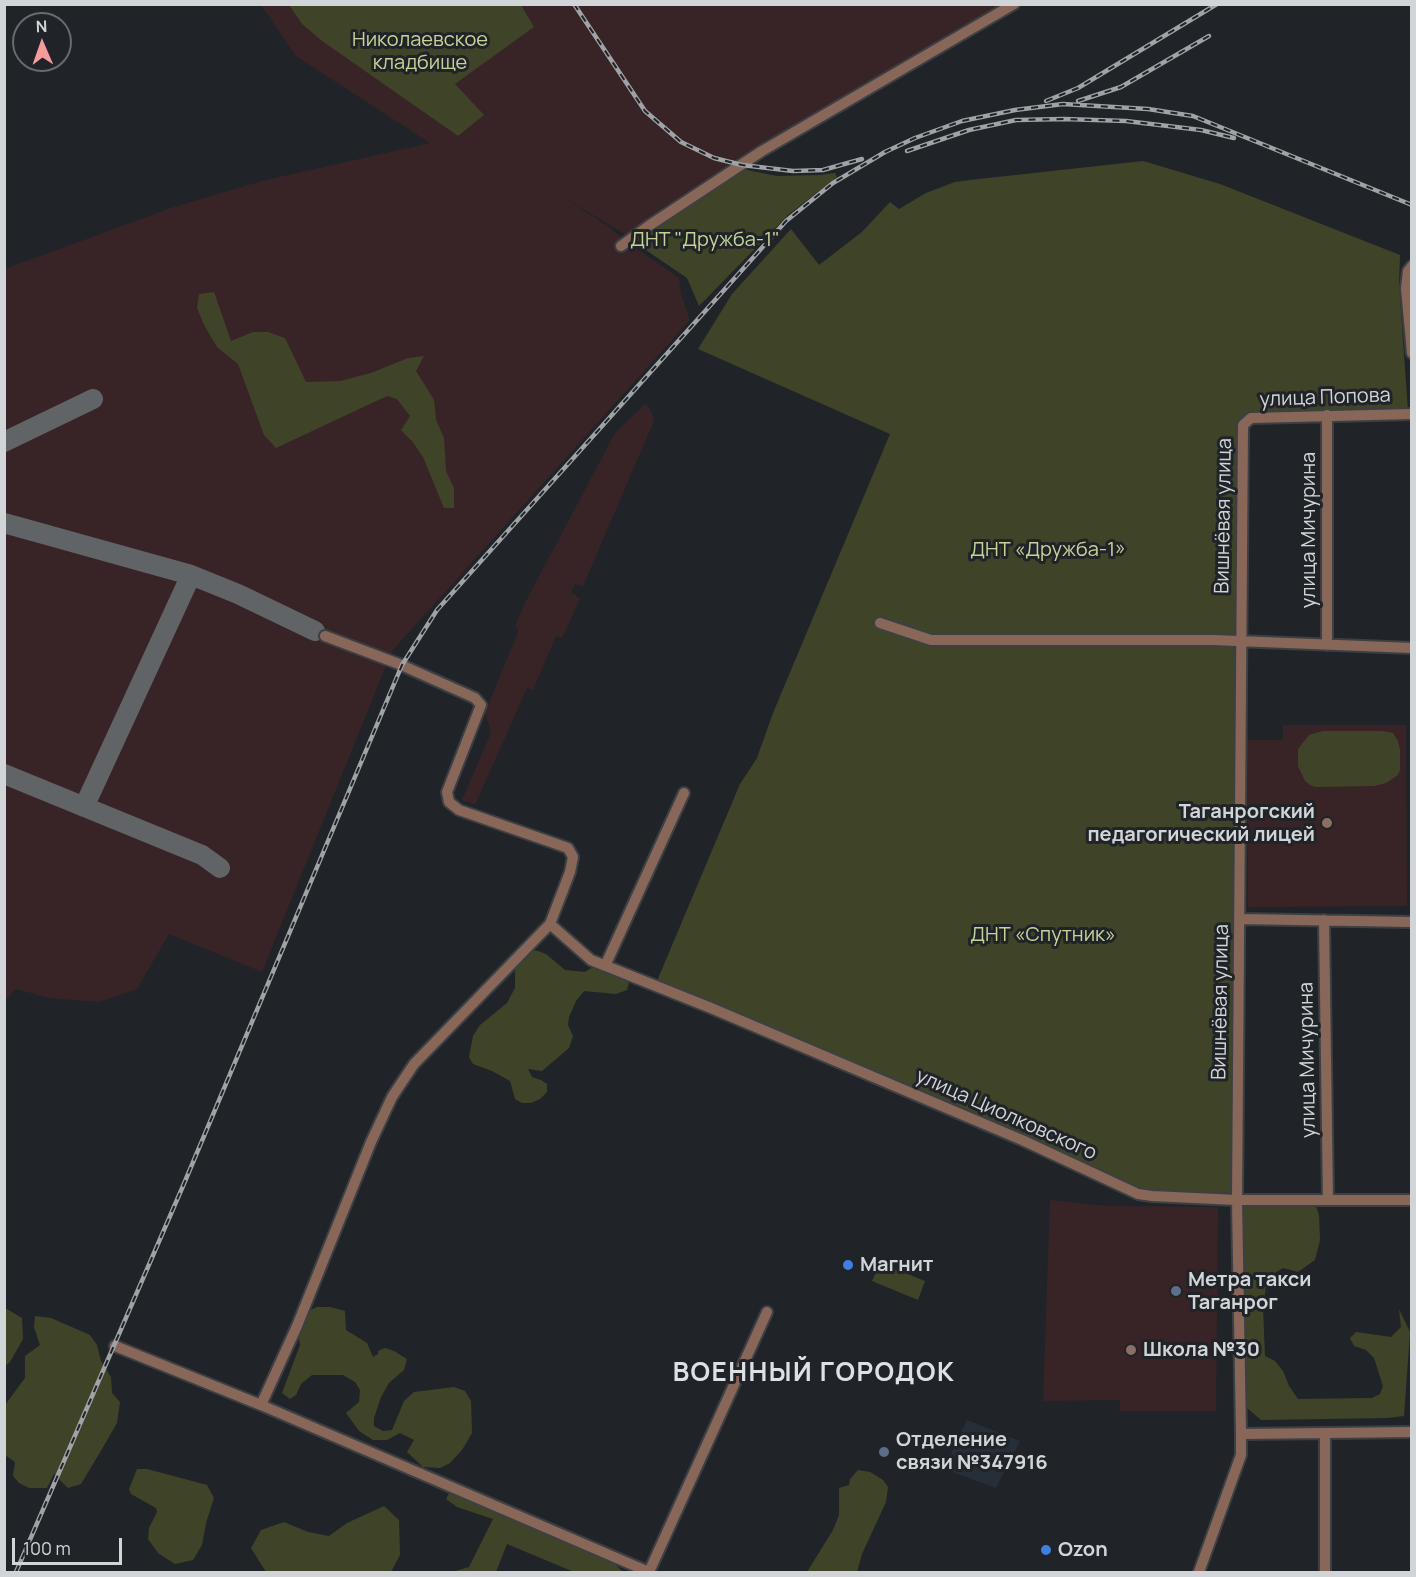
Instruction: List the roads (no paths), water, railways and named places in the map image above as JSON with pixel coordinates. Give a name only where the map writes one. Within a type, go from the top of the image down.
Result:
[{"type":"street","points":[[621,246],[762,151],[1014,4]]},
{"type":"street","points":[[1412,266],[1408,271],[1406,288],[1412,353]]},
{"type":"street","name":"улица Попова","points":[[1243,425],[1251,418],[1412,414]]},
{"type":"street","name":"улица Мичурина","points":[[1327,415],[1328,645]]},
{"type":"street","name":"Вишнёвая улица","points":[[1199,1572],[1240,1455],[1242,1434],[1238,1200],[1243,425]]},
{"type":"street","points":[[880,623],[931,640],[1241,642],[1412,648]]},
{"type":"street","points":[[261,1405],[297,1326],[371,1142],[392,1097],[414,1064],[550,924],[570,872],[573,857],[568,848],[459,810],[449,802],[447,792],[481,705],[475,698],[399,664],[325,636]]},
{"type":"street","points":[[605,966],[684,794]]},
{"type":"street","points":[[1240,919],[1412,922]]},
{"type":"street","name":"улица Мичурина","points":[[1324,920],[1328,1200]]},
{"type":"street","name":"улица Циолковского","points":[[550,924],[591,960],[711,1008],[1022,1140],[1138,1194],[1238,1200],[1412,1200]]},
{"type":"street","points":[[115,1346],[261,1405],[649,1572],[768,1312]]},
{"type":"street","points":[[1242,1434],[1412,1432]]},
{"type":"street","points":[[1325,1433],[1325,1572]]},
{"type":"railway","points":[[574,4],[645,111],[681,142],[714,158],[742,165],[793,171],[823,170],[862,159]]},
{"type":"railway","points":[[1046,101],[1078,88],[1217,4]]},
{"type":"railway","points":[[1078,101],[1121,87],[1209,36]]},
{"type":"railway","points":[[16,1572],[183,1186],[402,665],[437,610],[786,221],[833,183],[885,152],[915,138],[962,121],[1015,110],[1063,104],[1148,109],[1193,116],[1412,205]]},
{"type":"railway","points":[[907,151],[969,130],[1016,120],[1126,121],[1201,130],[1234,138]]},
{"type":"place","name":"Таганрогский педагогический лицей","points":[[1327,823]]},
{"type":"place","name":"Магнит","points":[[848,1265]]},
{"type":"place","name":"Метра такси Таганрог","points":[[1176,1291]]},
{"type":"place","name":"Школа №30","points":[[1131,1350]]},
{"type":"place","name":"Отделение связи №347916","points":[[884,1452]]},
{"type":"place","name":"Ozon","points":[[1046,1550]]},
{"type":"district","name":"ВОЕННЫЙ ГОРОДОК","points":[[814,1374]]},
{"type":"park label","name":"Николаевское кладбище","points":[[420,52]]},
{"type":"park label","name":"ДНТ \"Дружба-1\"","points":[[705,240]]},
{"type":"park label","name":"ДНТ «Дружба-1»","points":[[1048,550]]},
{"type":"park label","name":"ДНТ «Спутник»","points":[[1043,935]]}]
